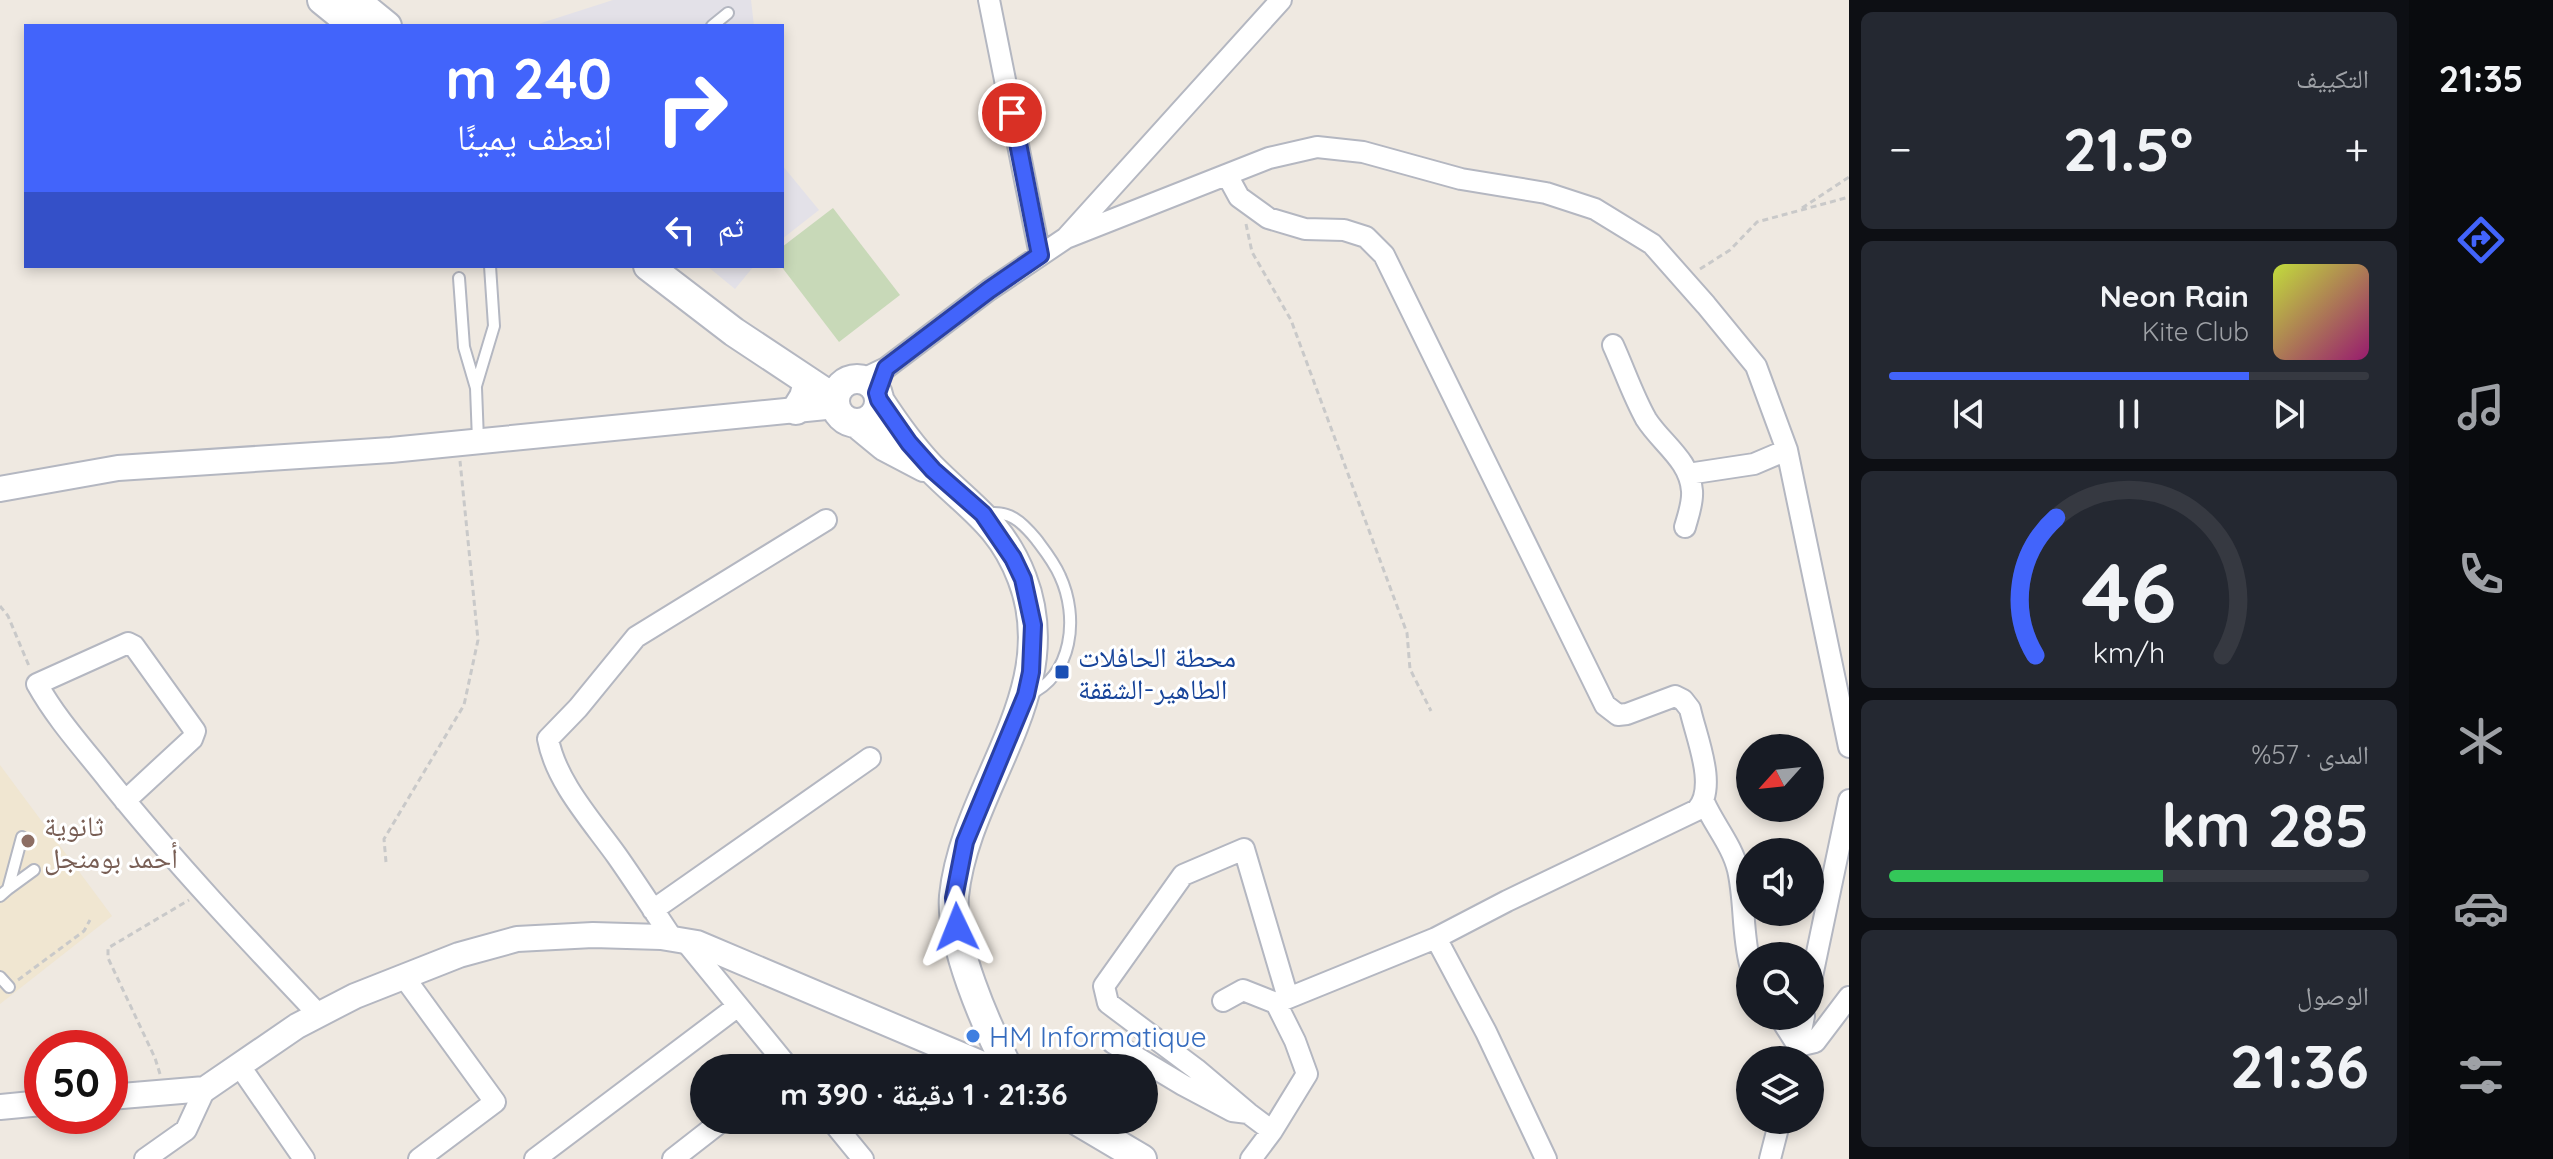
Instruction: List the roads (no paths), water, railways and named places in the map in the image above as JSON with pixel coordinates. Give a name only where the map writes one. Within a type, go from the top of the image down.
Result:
[{"type":"main road","points":[[322,0],[352,24]]},
{"type":"main road","points":[[355,0],[385,24]]},
{"type":"main road","points":[[651,268],[722,323],[808,382],[860,394]]},
{"type":"main road","points":[[681,268],[786,349],[860,394],[899,456],[933,470],[983,514],[1013,558],[1029,602],[1034,649],[1026,695],[965,842],[954,898],[961,956],[1002,1054]]},
{"type":"main road","points":[[796,410],[808,382]]},
{"type":"main road","points":[[1100,1134],[1142,1159]]},
{"type":"street","points":[[989,0],[1040,255]]},
{"type":"street","points":[[1066,238],[1281,0]]},
{"type":"street","points":[[0,489],[118,468],[391,450],[796,410],[860,394],[989,290],[1066,238],[1269,158],[1317,147],[1363,152],[1461,179],[1546,193],[1595,209],[1652,244],[1756,366],[1787,450],[1849,747]]},
{"type":"street","points":[[1227,175],[1239,197],[1268,218],[1305,229],[1344,230],[1366,237],[1384,255],[1605,705],[1618,715],[1627,714],[1675,696],[1690,709],[1707,780],[1704,802],[1738,868],[1747,942]]},
{"type":"street","points":[[1613,345],[1645,417],[1677,455],[1688,474],[1692,491],[1685,527]]},
{"type":"street","points":[[1688,474],[1754,464],[1787,450]]},
{"type":"street","points":[[777,1054],[653,910],[571,790],[551,756],[548,739],[578,708],[636,637],[826,520]]},
{"type":"street","points":[[125,801],[192,739],[195,731],[134,646],[124,644],[37,684],[62,722],[125,801],[202,891],[319,1015]]},
{"type":"street","points":[[653,910],[870,758]]},
{"type":"street","points":[[1819,942],[1849,800]]},
{"type":"street","points":[[1223,1001],[1243,990],[1282,1001],[1436,938],[1697,810],[1704,802]]},
{"type":"street","points":[[1251,1159],[1272,1131],[1307,1074],[1282,1001],[1244,849],[1183,875],[1104,986],[1108,1003],[1272,1131]]},
{"type":"street","points":[[145,1159],[186,1130],[205,1089],[297,1026],[355,996],[459,955],[517,939],[593,935],[678,940],[711,949],[959,1054]]},
{"type":"street","points":[[1436,938],[1492,1045],[1546,1159]]},
{"type":"street","points":[[404,977],[495,1102],[419,1159]]},
{"type":"street","points":[[1808,1046],[1815,1042],[1849,997]]},
{"type":"street","points":[[535,1159],[738,1006]]},
{"type":"street","points":[[1113,1043],[1232,1111],[1248,1113]]},
{"type":"street","points":[[239,1065],[304,1159]]},
{"type":"street","points":[[128,1095],[205,1089]]},
{"type":"street","points":[[0,1107],[24,1105]]},
{"type":"street","points":[[673,1159],[705,1134]]},
{"type":"street","points":[[842,1134],[863,1159]]},
{"type":"street","points":[[1770,1159],[1776,1134]]},
{"type":"lane","points":[[714,24],[728,13]]},
{"type":"lane","points":[[468,441],[476,388],[494,326],[490,268]]},
{"type":"lane","points":[[459,278],[464,347],[476,388]]},
{"type":"lane","points":[[983,514],[1005,513],[1024,524],[1054,564],[1066,592],[1069,638],[1061,668],[1042,687],[1026,695]]},
{"type":"lane","points":[[4,892],[22,837]]},
{"type":"lane","points":[[4,892],[34,870]]},
{"type":"lane","points":[[0,977],[9,987]]},
{"type":"place","name":"محطة الحافلات الطاهير-الشقفة","points":[[1062,672]]},
{"type":"place","name":"ثانوية أحمد بومنجل","points":[[28,841]]},
{"type":"place","name":"HM Informatique","points":[[973,1036]]}]
